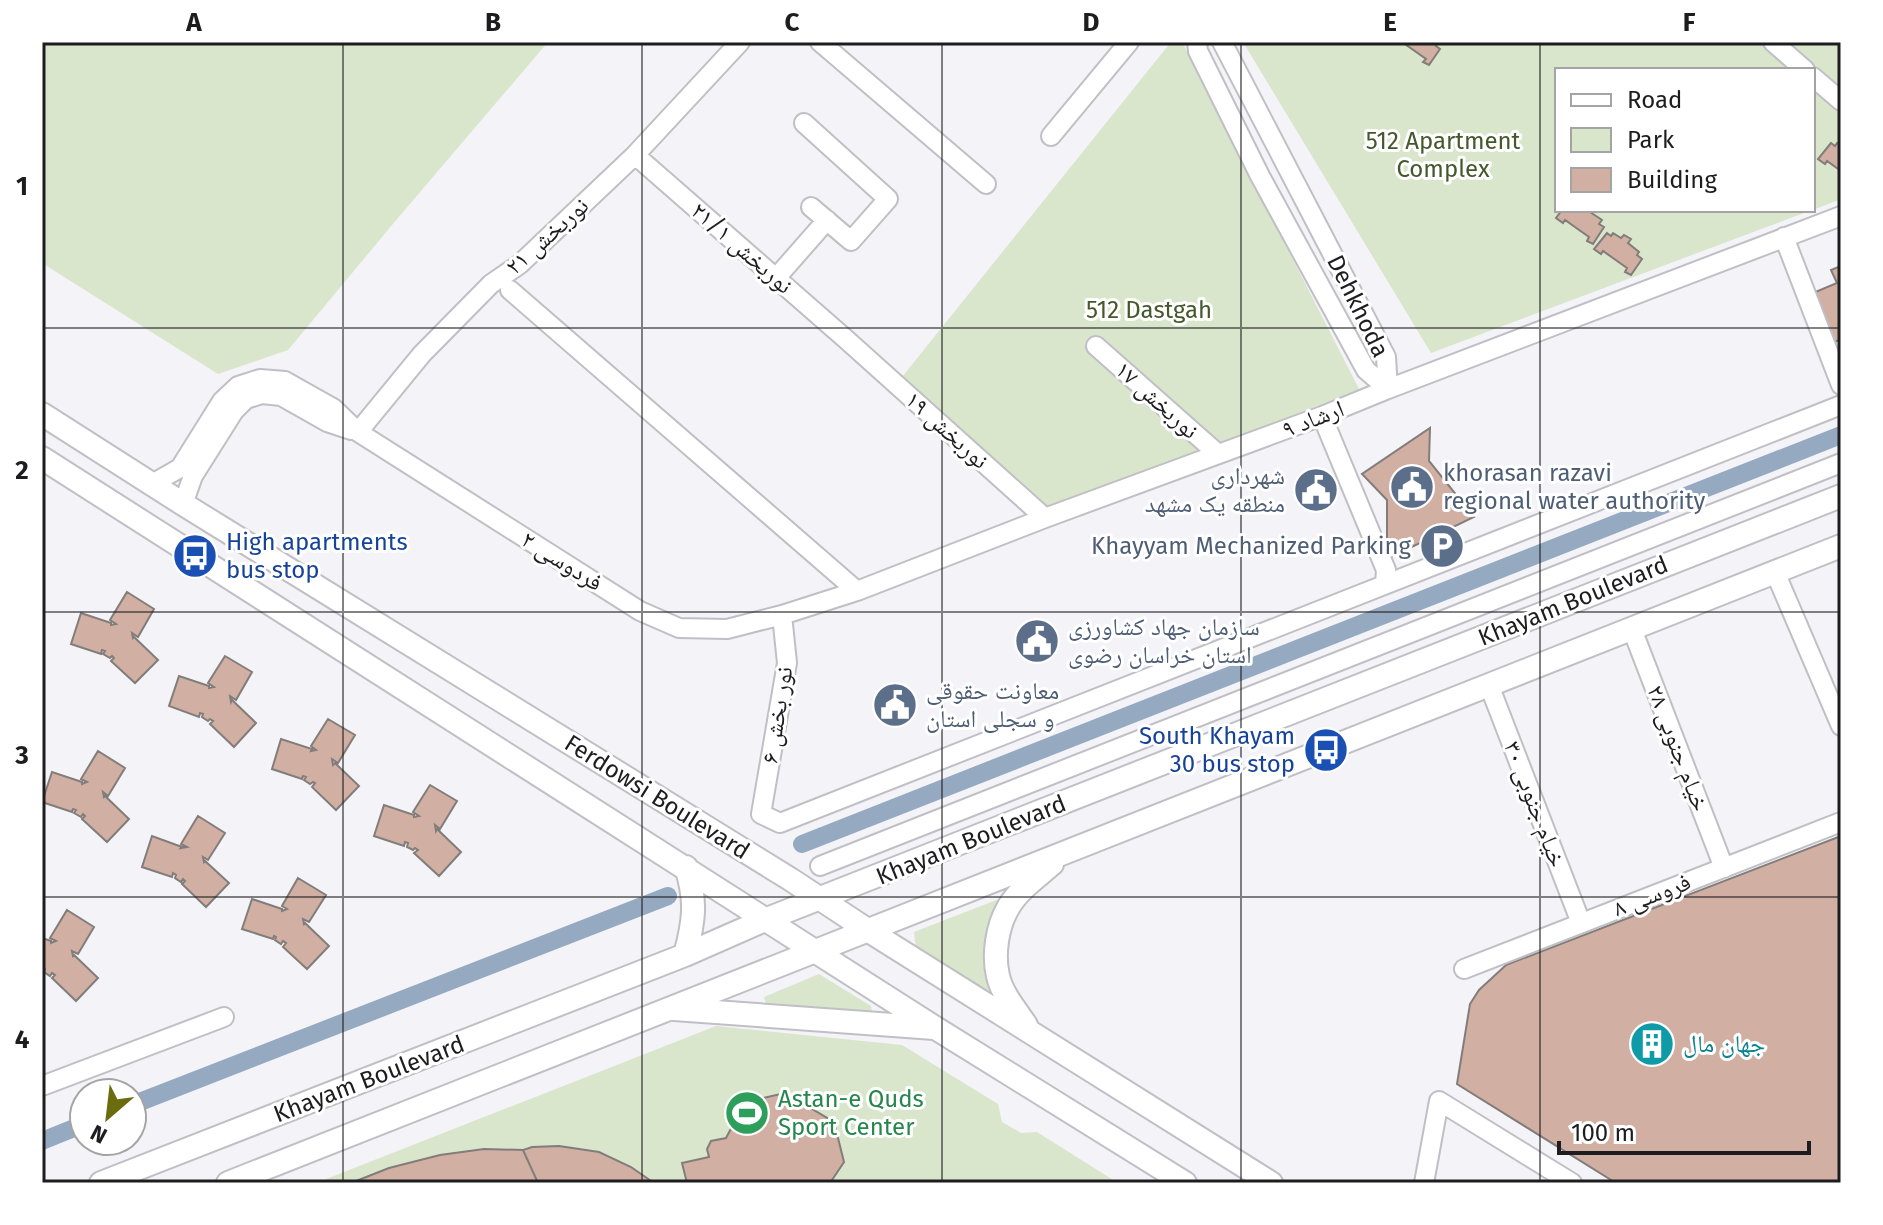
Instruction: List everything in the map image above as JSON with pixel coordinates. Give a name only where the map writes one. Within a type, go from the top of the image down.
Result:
[{"type":"main road","name":"Ferdowsi Boulevard","points":[[42,414],[1271,1183]]},
{"type":"main road","name":"Ferdowsi Boulevard","points":[[42,458],[937,1029],[1185,1183]]},
{"type":"main road","name":"Khayam Boulevard","points":[[101,1183],[1841,496]]},
{"type":"main road","name":"Khayam Boulevard","points":[[228,1183],[1841,546]]},
{"type":"main road","points":[[1032,1033],[1005,994],[998,977],[996,957],[999,932],[1008,908],[1027,886],[1072,850]]},
{"type":"main road","points":[[685,955],[694,908],[686,867]]},
{"type":"main road","points":[[668,1009],[937,1029]]},
{"type":"street","name":"نوربخش ۲۱","points":[[358,432],[422,354],[459,316],[491,284],[520,264],[635,155],[740,42]]},
{"type":"street","points":[[820,42],[986,184]]},
{"type":"street","points":[[1051,136],[1129,42]]},
{"type":"street","name":"Dehkhoda","points":[[1197,42],[1198,51],[1260,176],[1358,356],[1366,370],[1388,389]]},
{"type":"street","name":"Dehkhoda","points":[[1222,42],[1386,357],[1388,389]]},
{"type":"street","points":[[1773,42],[1803,68]]},
{"type":"street","points":[[1815,79],[1841,101]]},
{"type":"street","points":[[804,123],[888,199],[851,241],[811,207]]},
{"type":"street","name":"نوربخش ۲۱/۱","points":[[635,155],[848,341]]},
{"type":"street","name":"ارشاد ۹","points":[[782,615],[857,591],[1322,416],[1841,216]]},
{"type":"street","points":[[776,278],[827,220]]},
{"type":"street","points":[[1784,237],[1841,385]]},
{"type":"street","points":[[510,290],[857,591]]},
{"type":"street","name":"نوربخش ۱۹","points":[[848,341],[1045,518]]},
{"type":"street","name":"نوربخش ۱۷","points":[[1096,346],[1218,454]]},
{"type":"street","name":"فردوسی ۲","points":[[152,484],[180,468],[222,401],[238,386],[260,379],[285,381],[333,408],[358,432],[640,611],[679,628],[727,629],[782,615]]},
{"type":"street","name":"فردوسی ۲","points":[[183,504],[193,476],[234,411],[246,399],[262,394],[281,396],[327,422],[358,432]]},
{"type":"street","points":[[1322,416],[1386,570],[1385,584],[1841,405]]},
{"type":"street","points":[[820,866],[1841,463]]},
{"type":"street","points":[[1775,572],[1841,726]]},
{"type":"street","name":"نور بخش ۶","points":[[782,615],[787,663],[761,814],[780,823],[1385,584]]},
{"type":"street","name":"خیام جنوبی ۲۸","points":[[1632,629],[1724,868]]},
{"type":"street","name":"خیام جنوبی ۳۰","points":[[1489,685],[1581,923]]},
{"type":"street","name":"فروسی ۸","points":[[1464,969],[1841,822]]},
{"type":"street","points":[[42,1086],[224,1017]]},
{"type":"street","points":[[1424,1183],[1439,1101],[1572,1183]]},
{"type":"green space","points":[[42,42],[548,42],[288,350],[218,374],[42,263]]},
{"type":"green space","name":"512 Dastgah","points":[[1171,42],[1182,42],[1359,389],[1048,513],[898,382]]},
{"type":"green space","name":"512 Apartment Complex","points":[[1243,42],[1841,42],[1841,199],[1815,209],[1815,68],[1555,68],[1555,212],[1807,212],[1431,353]]},
{"type":"green space","points":[[999,899],[986,948],[987,980],[993,997],[916,948],[914,932]]},
{"type":"green space","points":[[819,974],[871,1006],[872,1011],[766,1004],[764,997]]},
{"type":"green space","name":"Astan-e Quds Sport Center","points":[[716,1026],[902,1045],[998,1104],[1002,1122],[1021,1133],[1037,1132],[1118,1183],[316,1183]]},
{"type":"building","points":[[1402,42],[1438,42],[1436,46],[1440,49],[1429,65],[1423,62],[1426,59]]},
{"type":"building","points":[[1831,143],[1841,145],[1841,171],[1818,159]]},
{"type":"building","points":[[1560,212],[1590,212],[1602,220],[1599,224],[1604,227],[1593,244],[1587,241],[1589,237],[1565,220],[1563,223],[1556,218]]},
{"type":"building","points":[[1607,233],[1631,239],[1628,243],[1639,252],[1637,255],[1642,259],[1631,275],[1625,272],[1627,268],[1603,251],[1601,254],[1594,249]]},
{"type":"building","points":[[1841,266],[1841,339],[1833,343],[1813,293],[1837,283],[1831,270]]},
{"type":"building","name":"khorasan razavi regional water authority","points":[[1430,428],[1429,461],[1474,517],[1387,559],[1387,500],[1362,474]]},
{"type":"building","points":[[127,592],[154,609],[138,637],[132,633],[133,638],[158,660],[135,683],[111,661],[112,656],[103,654],[105,651],[102,650],[101,654],[71,644],[81,613],[111,625],[116,624],[110,620]]},
{"type":"building","points":[[225,656],[252,672],[236,700],[230,696],[231,702],[256,723],[234,747],[210,724],[213,721],[202,717],[203,714],[200,713],[199,717],[169,706],[179,676],[209,688],[214,687],[208,683]]},
{"type":"building","points":[[328,719],[355,735],[338,763],[332,759],[333,765],[335,763],[359,786],[336,810],[312,787],[315,783],[304,780],[306,777],[302,779],[272,769],[281,739],[311,751],[316,750],[311,746]]},
{"type":"building","points":[[98,751],[125,768],[108,796],[103,792],[104,797],[129,819],[107,842],[82,819],[83,814],[81,817],[74,813],[76,810],[72,812],[42,802],[52,772],[82,784],[87,782],[81,779]]},
{"type":"building","points":[[430,785],[457,801],[440,829],[435,825],[436,831],[461,852],[439,876],[414,853],[418,850],[407,847],[408,843],[405,842],[404,846],[374,836],[384,805],[414,817],[419,816],[413,812]]},
{"type":"building","points":[[198,816],[225,833],[208,860],[203,857],[204,862],[229,883],[206,907],[182,884],[183,879],[181,882],[173,873],[172,877],[142,867],[152,836],[181,848],[187,847],[181,844]]},
{"type":"building","name":"جهان مال","points":[[1841,836],[1841,1183],[1616,1183],[1457,1084],[1470,1004],[1479,990],[1506,965]]},
{"type":"building","points":[[298,878],[326,895],[309,922],[303,919],[304,924],[329,946],[307,969],[283,947],[286,943],[283,941],[281,944],[274,936],[273,939],[242,929],[252,899],[282,911],[287,909],[282,906]]},
{"type":"building","points":[[67,910],[94,927],[78,954],[72,951],[73,956],[98,978],[76,1001],[52,978],[55,975],[52,973],[50,976],[42,969],[42,938],[51,943],[56,941],[50,938]]},
{"type":"building","points":[[785,1093],[834,1122],[844,1162],[830,1183],[687,1183],[682,1163],[709,1157],[707,1149],[711,1141],[726,1138],[745,1102]]},
{"type":"building","points":[[559,1146],[599,1152],[631,1167],[654,1183],[538,1183],[523,1150]]},
{"type":"building","points":[[484,1149],[523,1150],[538,1183],[351,1183],[389,1168],[440,1155]]},
{"type":"waterway","points":[[802,844],[1841,435]]},
{"type":"waterway","points":[[148,1099],[668,896]]},
{"type":"waterway","points":[[42,1141],[68,1130]]},
{"type":"place","name":"khorasan razavi regional water authority","points":[[1412,487]]},
{"type":"place","name":"شهرداری منطقه یک مشهد","points":[[1316,490]]},
{"type":"place","name":"Khayyam Mechanized Parking","points":[[1442,546]]},
{"type":"place","name":"High apartments bus stop","points":[[195,556]]},
{"type":"place","name":"سازمان جهاد کشاورزی استان خراسان رضوی","points":[[1037,641]]},
{"type":"place","name":"معاونت حقوقی و سجلی استان","points":[[895,705]]},
{"type":"place","name":"South Khayam 30 bus stop","points":[[1326,750]]},
{"type":"place","name":"جهان مال","points":[[1652,1044]]},
{"type":"place","name":"Astan-e Quds Sport Center","points":[[747,1113]]}]
